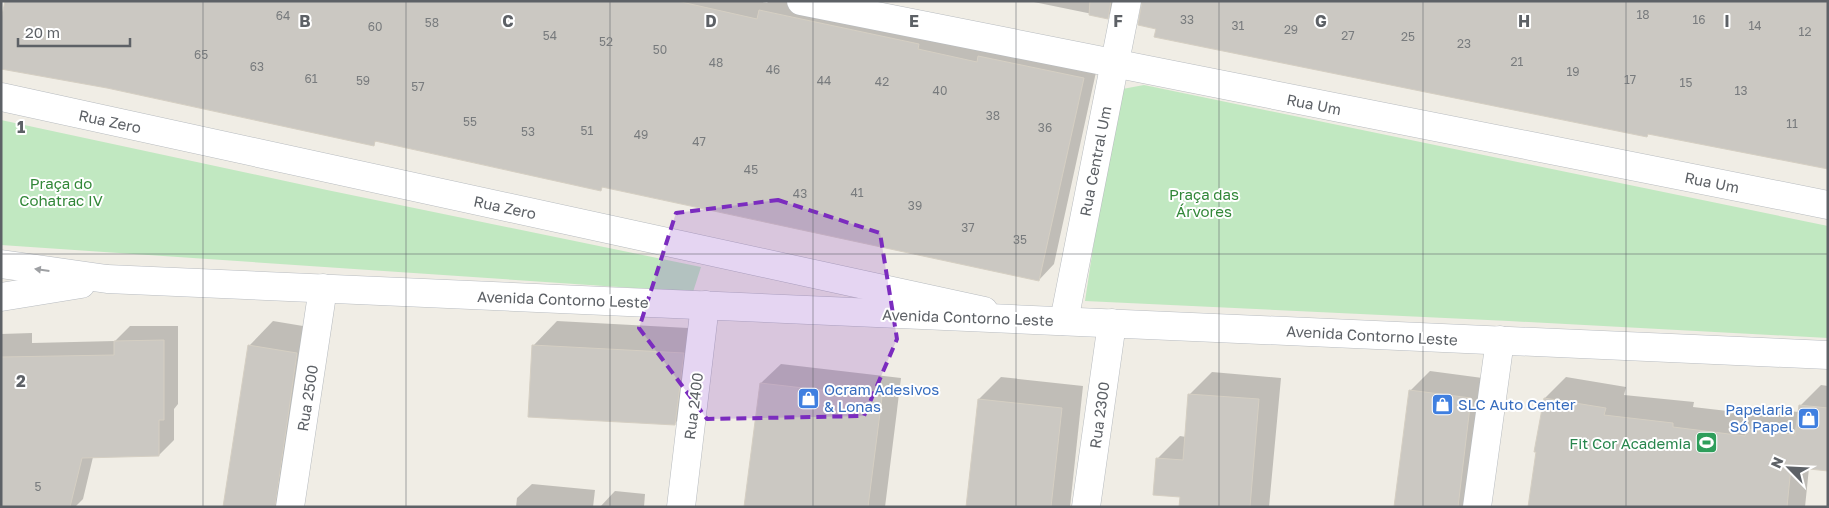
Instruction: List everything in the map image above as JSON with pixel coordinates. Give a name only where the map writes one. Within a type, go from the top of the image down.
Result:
[{"type":"street","name":"Rua Um","points":[[801,1],[1828,205]]},
{"type":"street","name":"Rua Central Um","points":[[1064,321],[1127,1]]},
{"type":"street","name":"Rua Zero","points":[[1,98],[964,306],[1009,318]]},
{"type":"street","name":"Avenida Contorno Leste","points":[[1,264],[108,279],[1828,355]]},
{"type":"street","name":"Avenida Contorno Leste","points":[[1,297],[108,279]]},
{"type":"street","name":"Rua 2500","points":[[290,507],[323,288]]},
{"type":"street","name":"Rua 2400","points":[[681,507],[705,305]]},
{"type":"street","name":"Rua 2300","points":[[1086,507],[1112,323]]},
{"type":"street","points":[[1477,507],[1500,340]]},
{"type":"highlighted area","points":[[778,200],[880,233],[897,339],[864,416],[707,419],[639,328],[676,213]]},
{"type":"green space","name":"Praça das Árvores","points":[[1144,85],[1828,226],[1828,338],[1085,301],[1117,90]]},
{"type":"green space","name":"Praça do Cohatrac IV","points":[[1,120],[327,190],[701,267],[693,292],[1,245]]},
{"type":"building","points":[[5,1],[677,1],[757,19],[759,10],[919,44],[918,49],[977,62],[978,56],[1084,78],[1039,281],[602,187],[601,191],[375,141],[374,146],[107,88],[1,69],[1,20]]},
{"type":"building","points":[[1090,1],[1111,1],[1108,19],[1089,15]]},
{"type":"building","points":[[1142,1],[1828,1],[1828,169],[1648,134],[1647,137],[1154,37],[1156,29],[1138,25]]},
{"type":"building","points":[[164,340],[164,420],[159,420],[159,456],[82,458],[70,507],[1,507],[1,357],[114,355],[114,341]]},
{"type":"building","points":[[248,345],[297,353],[275,507],[223,507]]},
{"type":"building","points":[[532,345],[684,353],[675,425],[528,417]]},
{"type":"building","points":[[760,383],[882,397],[868,507],[744,507]]},
{"type":"building","points":[[1409,390],[1471,398],[1458,507],[1394,507]]},
{"type":"building","points":[[1188,394],[1259,399],[1250,507],[1179,507],[1180,497],[1153,495],[1156,458],[1183,460]]},
{"type":"building","points":[[1544,398],[1606,408],[1604,415],[1673,423],[1673,427],[1745,436],[1746,429],[1795,435],[1799,405],[1828,408],[1828,471],[1791,467],[1787,507],[1528,507],[1536,452],[1534,452]]},
{"type":"building","points":[[978,399],[1062,408],[1051,507],[966,507]]},
{"type":"place","name":"Ocram Adesivos & Lonas","points":[[808,398]]},
{"type":"place","name":"SLC Auto Center","points":[[1442,404]]},
{"type":"place","name":"Papelaria Só Papel","points":[[1809,418]]},
{"type":"place","name":"Fit Cor Academia","points":[[1707,443]]}]
